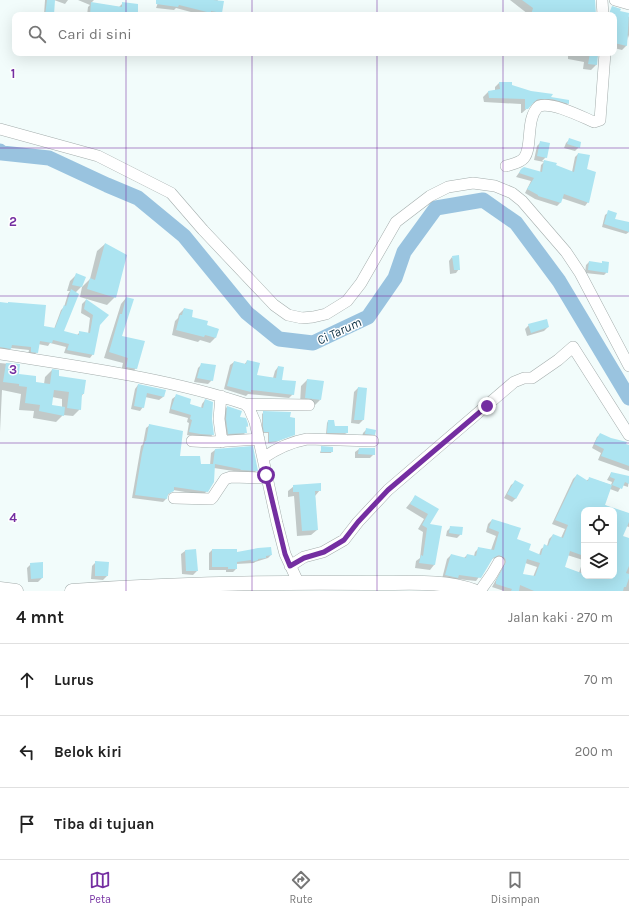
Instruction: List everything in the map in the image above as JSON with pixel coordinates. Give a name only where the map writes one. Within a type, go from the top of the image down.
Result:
[{"type":"main road","points":[[72,591],[191,584],[298,582],[416,583],[453,585],[474,591]]},
{"type":"main road","points":[[0,589],[16,591]]},
{"type":"street","points":[[602,0],[603,12]]},
{"type":"street","points":[[616,0],[629,4]]},
{"type":"street","points":[[506,166],[519,162],[524,158],[527,149],[533,112],[538,106],[548,105],[571,112],[594,122],[600,120],[605,56]]},
{"type":"street","points":[[0,129],[98,156],[171,193],[203,230],[274,305],[288,315],[302,318],[326,314],[347,302],[361,283],[396,222],[430,196],[448,187],[473,183],[495,186],[512,193],[522,201],[566,252],[580,273],[629,366]]},
{"type":"street","points":[[290,566],[304,558],[324,552],[344,540],[358,522],[388,490],[514,382],[524,378],[532,378],[558,360],[573,347],[629,435]]},
{"type":"street","points":[[0,354],[102,370],[207,392],[245,404],[309,405]]},
{"type":"street","points":[[221,396],[219,414],[222,442]]},
{"type":"street","points":[[245,404],[252,413],[255,422],[285,554],[298,582]]},
{"type":"street","points":[[192,441],[222,442],[259,439]]},
{"type":"street","points":[[263,458],[298,440],[373,441]]},
{"type":"street","points":[[174,498],[211,499],[214,497],[225,479],[231,477],[267,478]]},
{"type":"street","points":[[480,591],[499,562]]},
{"type":"building","points":[[47,0],[55,0],[54,12],[45,12]]},
{"type":"building","points":[[156,0],[224,1],[222,12],[207,12],[179,5],[178,7],[156,4]]},
{"type":"building","points":[[522,0],[595,0],[596,12],[532,12],[533,8]]},
{"type":"building","points":[[91,2],[122,7],[122,2],[138,4],[138,12],[90,12]]},
{"type":"building","points":[[612,6],[621,9],[620,11],[629,13],[627,46],[617,44],[617,12],[610,11]]},
{"type":"building","points":[[589,56],[598,56],[597,65],[588,64]]},
{"type":"building","points":[[499,82],[512,82],[512,85],[531,91],[553,94],[551,97],[569,100],[569,104],[552,99],[538,99],[528,109],[525,109],[525,99],[489,98],[488,91],[500,89]]},
{"type":"building","points":[[569,138],[581,142],[580,148],[567,144]]},
{"type":"building","points":[[540,141],[550,143],[547,158],[537,156]]},
{"type":"building","points":[[578,153],[590,155],[587,169],[596,172],[589,203],[564,194],[561,203],[538,196],[527,189],[534,178],[519,173],[521,169],[524,167],[542,172],[544,160],[557,163],[556,165],[574,172]]},
{"type":"building","points":[[608,210],[617,213],[615,219],[629,222],[629,232],[604,224]]},
{"type":"building","points":[[105,243],[127,255],[116,298],[87,289],[90,278],[95,280]]},
{"type":"building","points":[[459,255],[460,270],[454,270],[452,256]]},
{"type":"building","points":[[589,261],[602,263],[602,261],[609,262],[608,273],[588,270]]},
{"type":"building","points":[[76,273],[86,277],[82,287],[72,285]]},
{"type":"building","points":[[71,289],[79,294],[64,331],[79,335],[79,331],[90,333],[93,315],[84,309],[86,299],[109,315],[100,325],[94,355],[67,350],[69,344],[53,340],[52,343],[40,341],[38,353],[31,352],[31,347],[12,345],[11,349],[0,347],[0,302],[46,305],[44,326],[55,328],[64,305],[66,306]]},
{"type":"building","points":[[126,297],[134,299],[122,336],[145,341],[137,369],[126,367],[128,358],[109,352]]},
{"type":"building","points":[[184,308],[193,310],[192,317],[208,321],[207,325],[219,329],[216,338],[205,335],[204,337],[176,330],[180,315],[182,315]]},
{"type":"building","points":[[547,319],[549,327],[531,333],[528,324]]},
{"type":"building","points":[[247,360],[260,363],[257,375],[276,378],[278,366],[284,367],[282,380],[296,381],[294,395],[251,390],[251,392],[227,386],[234,361],[246,364]]},
{"type":"building","points":[[6,363],[20,364],[19,374],[36,376],[36,382],[50,384],[52,369],[59,370],[59,376],[86,380],[84,394],[82,394],[81,410],[67,408],[69,392],[54,390],[52,405],[65,407],[64,416],[39,411],[40,405],[25,403],[27,387],[19,386],[19,384],[3,382]]},
{"type":"building","points":[[201,363],[216,365],[213,381],[197,378]]},
{"type":"building","points":[[307,379],[324,381],[321,400],[305,398]]},
{"type":"building","points":[[138,384],[166,390],[164,397],[147,393],[144,408],[134,406]]},
{"type":"building","points":[[358,387],[367,388],[364,420],[354,420]]},
{"type":"building","points":[[176,394],[191,399],[190,404],[203,408],[205,399],[213,402],[212,419],[214,435],[189,432],[192,420],[190,419],[191,415],[171,409]]},
{"type":"building","points":[[227,406],[242,411],[240,417],[246,418],[248,424],[248,427],[246,426],[247,433],[228,434],[226,419]]},
{"type":"building","points":[[263,411],[291,412],[290,417],[295,418],[295,435],[278,441],[269,442],[269,432],[264,432],[263,427]]},
{"type":"building","points":[[328,420],[334,420],[335,426],[348,426],[348,433],[327,433]]},
{"type":"building","points":[[149,424],[183,431],[180,456],[200,456],[201,464],[213,464],[215,449],[253,446],[258,471],[241,470],[215,464],[214,482],[208,492],[174,487],[174,491],[168,494],[167,499],[135,495],[142,453]]},
{"type":"building","points":[[366,428],[376,430],[375,435],[365,434]]},
{"type":"building","points":[[600,433],[611,438],[627,442],[626,444],[629,445],[629,466],[601,456],[604,449],[594,444]]},
{"type":"building","points":[[321,446],[333,447],[333,452],[321,452]]},
{"type":"building","points":[[359,448],[375,448],[375,455],[358,454]]},
{"type":"building","points":[[611,472],[629,476],[629,484],[625,482],[622,489],[612,485],[615,479],[610,477]]},
{"type":"building","points":[[577,474],[588,481],[589,477],[612,485],[605,505],[611,507],[581,507],[581,555],[570,551],[565,567],[581,573],[581,579],[617,579],[617,509],[629,513],[629,522],[623,536],[629,538],[629,566],[626,573],[629,574],[629,578],[623,591],[534,591],[520,585],[519,591],[511,591],[512,589],[496,584],[496,581],[506,562],[505,558],[499,555],[493,558],[481,578],[459,575],[458,578],[445,575],[451,554],[466,558],[467,554],[476,556],[478,547],[494,550],[499,532],[489,528],[492,519],[521,528],[517,539],[531,544],[529,550],[541,555],[544,544],[548,546],[553,534],[563,538],[568,525],[555,520]],"holes":[[[527,559],[540,563],[535,576],[523,574]]]},
{"type":"building","points":[[515,480],[524,485],[516,499],[507,494]]},
{"type":"building","points":[[321,483],[321,491],[315,491],[318,530],[302,531],[299,492],[293,492],[293,485]]},
{"type":"building","points":[[415,495],[439,509],[430,524],[442,526],[435,565],[419,563],[421,555],[423,556],[427,528],[422,525],[428,514],[410,504]]},
{"type":"building","points":[[450,526],[463,527],[462,535],[449,533]]},
{"type":"building","points":[[271,547],[272,555],[251,562],[251,560],[237,562],[237,569],[228,569],[228,567],[212,567],[212,549],[237,549],[237,552]]},
{"type":"building","points":[[196,549],[198,571],[186,571],[185,550]]},
{"type":"building","points":[[95,561],[109,562],[108,576],[95,576]]},
{"type":"building","points":[[43,562],[43,578],[31,579],[30,563]]},
{"type":"waterway","name":"Ci Tarum","points":[[0,151],[2,153],[49,158],[138,198],[184,236],[247,313],[279,339],[313,343],[368,317],[395,278],[404,252],[436,208],[483,200],[516,223],[559,281],[629,398]]},
{"type":"route","points":[[266,475],[276,523],[290,566],[304,558],[324,552],[344,540],[358,522],[388,490],[487,406]]}]
